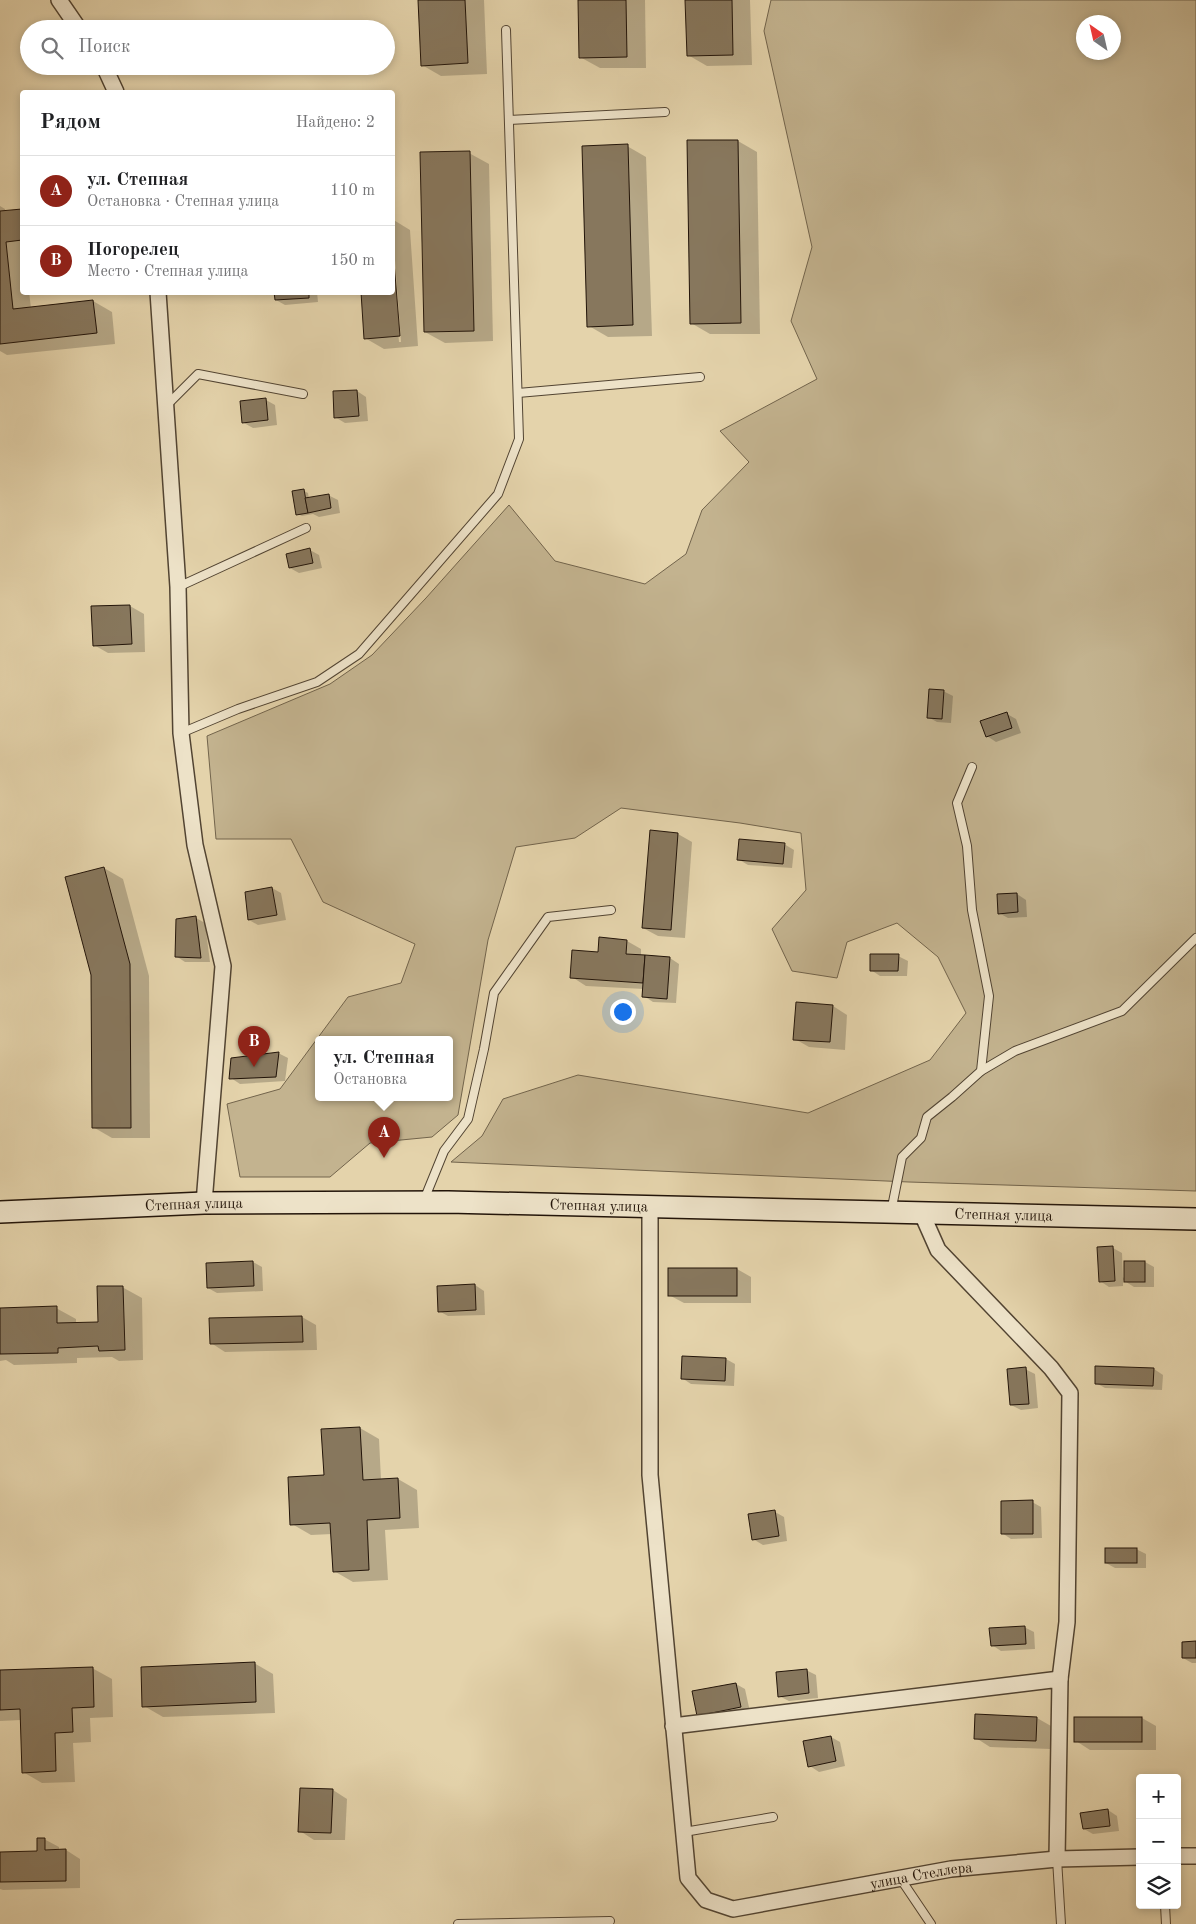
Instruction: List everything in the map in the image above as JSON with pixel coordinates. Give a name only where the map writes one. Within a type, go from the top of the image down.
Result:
[{"type":"street","points":[[59,0],[73,20]]},
{"type":"street","points":[[108,75],[115,90]]},
{"type":"street","points":[[158,295],[178,587],[181,733],[196,845],[223,966],[204,1203]]},
{"type":"street","name":"Степная улица","points":[[0,1212],[204,1203],[423,1202],[891,1214],[1196,1219]]},
{"type":"street","points":[[650,1207],[650,1475],[684,1832]]},
{"type":"street","points":[[922,1214],[938,1250],[1050,1368],[1070,1393],[1067,1622],[1060,1679],[1057,1858]]},
{"type":"street","points":[[673,1726],[1060,1679]]},
{"type":"street","name":"улица Стеллера","points":[[684,1832],[688,1878],[706,1900],[733,1909],[951,1869],[1057,1858],[1136,1857]]},
{"type":"street","points":[[1181,1856],[1196,1856]]},
{"type":"lane","points":[[181,733],[238,709],[317,682],[359,654],[498,494],[519,439],[506,30]]},
{"type":"lane","points":[[509,120],[665,112]]},
{"type":"lane","points":[[166,405],[198,374],[303,394]]},
{"type":"lane","points":[[518,393],[700,378]]},
{"type":"lane","points":[[178,587],[306,528]]},
{"type":"lane","points":[[972,767],[957,803],[966,846],[972,910],[989,996],[981,1071]]},
{"type":"lane","points":[[423,1202],[444,1151],[468,1119],[484,1049],[494,993],[548,917],[610,910]]},
{"type":"lane","points":[[891,1214],[902,1157],[921,1138],[926,1117],[981,1071],[1015,1051],[1122,1011],[1196,938]]},
{"type":"lane","points":[[684,1832],[773,1817]]},
{"type":"lane","points":[[1057,1858],[1061,1924]]},
{"type":"lane","points":[[900,1878],[931,1924]]},
{"type":"lane","points":[[1165,1909],[1166,1924]]},
{"type":"lane","points":[[458,1924],[610,1921]]},
{"type":"shaded area","points":[[771,0],[1196,0],[1196,1191],[909,1182],[451,1162],[482,1136],[503,1099],[578,1075],[808,1113],[930,1060],[966,1013],[938,957],[897,923],[847,942],[837,978],[792,971],[772,929],[806,890],[801,833],[740,823],[621,808],[575,838],[516,847],[488,940],[458,1115],[432,1137],[370,1143],[330,1177],[240,1177],[227,1104],[280,1089],[315,1042],[315,1101],[453,1101],[453,1036],[319,1036],[348,997],[401,983],[415,944],[323,902],[291,839],[216,839],[207,736],[330,684],[372,655],[509,505],[555,561],[645,584],[686,554],[702,510],[749,462],[720,431],[817,379],[791,321],[812,247],[764,31]]},
{"type":"building","points":[[418,0],[465,0],[468,63],[421,66]]},
{"type":"building","points":[[578,0],[626,0],[627,57],[579,58]]},
{"type":"building","points":[[685,0],[732,0],[733,55],[687,56]]},
{"type":"building","points":[[687,140],[738,140],[741,323],[690,324]]},
{"type":"building","points":[[628,144],[633,325],[587,327],[582,146]]},
{"type":"building","points":[[470,151],[474,331],[424,332],[420,152]]},
{"type":"building","points":[[20,209],[20,240],[6,242],[13,309],[93,300],[97,333],[0,344],[0,211]]},
{"type":"building","points":[[395,274],[400,336],[364,339],[361,295],[395,295]]},
{"type":"building","points":[[274,295],[309,295],[309,298],[275,300]]},
{"type":"building","points":[[357,390],[359,416],[334,418],[333,391]]},
{"type":"building","points":[[266,398],[268,420],[242,423],[240,401]]},
{"type":"building","points":[[304,489],[308,513],[296,515],[292,491]]},
{"type":"building","points":[[329,494],[331,508],[308,513],[305,498]]},
{"type":"building","points":[[310,548],[313,563],[289,568],[286,554]]},
{"type":"building","points":[[130,605],[132,644],[93,646],[91,606]]},
{"type":"building","points":[[929,689],[944,690],[942,719],[927,718]]},
{"type":"building","points":[[1007,712],[1012,728],[986,737],[980,721]]},
{"type":"building","points":[[650,830],[678,833],[671,930],[642,928]]},
{"type":"building","points":[[739,839],[785,843],[783,864],[737,860]]},
{"type":"building","points":[[104,867],[130,964],[131,1128],[92,1128],[91,975],[65,877]]},
{"type":"building","points":[[272,887],[277,915],[248,920],[245,892]]},
{"type":"building","points":[[1017,893],[1018,912],[998,914],[997,894]]},
{"type":"building","points":[[196,916],[201,958],[175,957],[176,919]]},
{"type":"building","points":[[599,937],[627,940],[626,954],[645,955],[643,983],[570,978],[572,950],[598,952]]},
{"type":"building","points":[[870,954],[899,954],[898,971],[870,971]]},
{"type":"building","points":[[645,955],[670,957],[667,999],[642,997]]},
{"type":"building","points":[[796,1002],[833,1005],[830,1042],[793,1040]]},
{"type":"building","points":[[279,1052],[276,1077],[229,1079],[231,1058]]},
{"type":"building","points":[[1113,1246],[1115,1281],[1099,1282],[1097,1247]]},
{"type":"building","points":[[253,1261],[254,1286],[207,1288],[206,1263]]},
{"type":"building","points":[[1124,1261],[1145,1261],[1145,1282],[1124,1282]]},
{"type":"building","points":[[668,1268],[737,1268],[737,1296],[668,1296]]},
{"type":"building","points":[[475,1284],[476,1310],[438,1312],[437,1286]]},
{"type":"building","points":[[97,1286],[123,1286],[125,1350],[99,1351],[98,1346],[58,1348],[58,1353],[0,1354],[0,1308],[57,1306],[57,1323],[98,1322]]},
{"type":"building","points":[[302,1316],[303,1342],[210,1344],[209,1318]]},
{"type":"building","points":[[682,1356],[726,1358],[725,1381],[681,1379]]},
{"type":"building","points":[[1095,1366],[1154,1368],[1153,1386],[1095,1384]]},
{"type":"building","points":[[1026,1367],[1029,1404],[1010,1405],[1007,1369]]},
{"type":"building","points":[[360,1427],[363,1480],[398,1478],[400,1518],[367,1520],[369,1570],[333,1572],[330,1523],[290,1525],[288,1477],[324,1475],[321,1429]]},
{"type":"building","points":[[1033,1500],[1033,1534],[1001,1534],[1001,1501]]},
{"type":"building","points":[[775,1510],[779,1536],[752,1540],[748,1514]]},
{"type":"building","points":[[1105,1548],[1137,1548],[1137,1563],[1105,1563]]},
{"type":"building","points":[[1025,1626],[1026,1644],[991,1646],[989,1628]]},
{"type":"building","points":[[1196,1641],[1196,1658],[1182,1658],[1182,1642]]},
{"type":"building","points":[[255,1662],[256,1702],[142,1707],[141,1667]]},
{"type":"building","points":[[93,1667],[94,1707],[72,1708],[73,1732],[55,1733],[56,1771],[22,1773],[20,1709],[0,1710],[0,1670]]},
{"type":"building","points":[[807,1669],[809,1693],[778,1697],[776,1672]]},
{"type":"building","points":[[736,1683],[741,1707],[697,1716],[692,1691]]},
{"type":"building","points":[[975,1714],[1037,1717],[1036,1741],[974,1739]]},
{"type":"building","points":[[1074,1717],[1142,1717],[1142,1742],[1074,1742]]},
{"type":"building","points":[[831,1736],[836,1761],[808,1767],[803,1741]]},
{"type":"building","points":[[300,1788],[333,1789],[331,1833],[298,1832]]},
{"type":"building","points":[[1108,1809],[1110,1826],[1083,1829],[1080,1813]]},
{"type":"building","points":[[37,1838],[45,1838],[45,1850],[66,1849],[66,1881],[0,1882],[0,1852],[37,1851]]},
{"type":"place","name":"Погорелец","points":[[254,1067]]},
{"type":"place","name":"ул. Степная","points":[[384,1158]]}]
